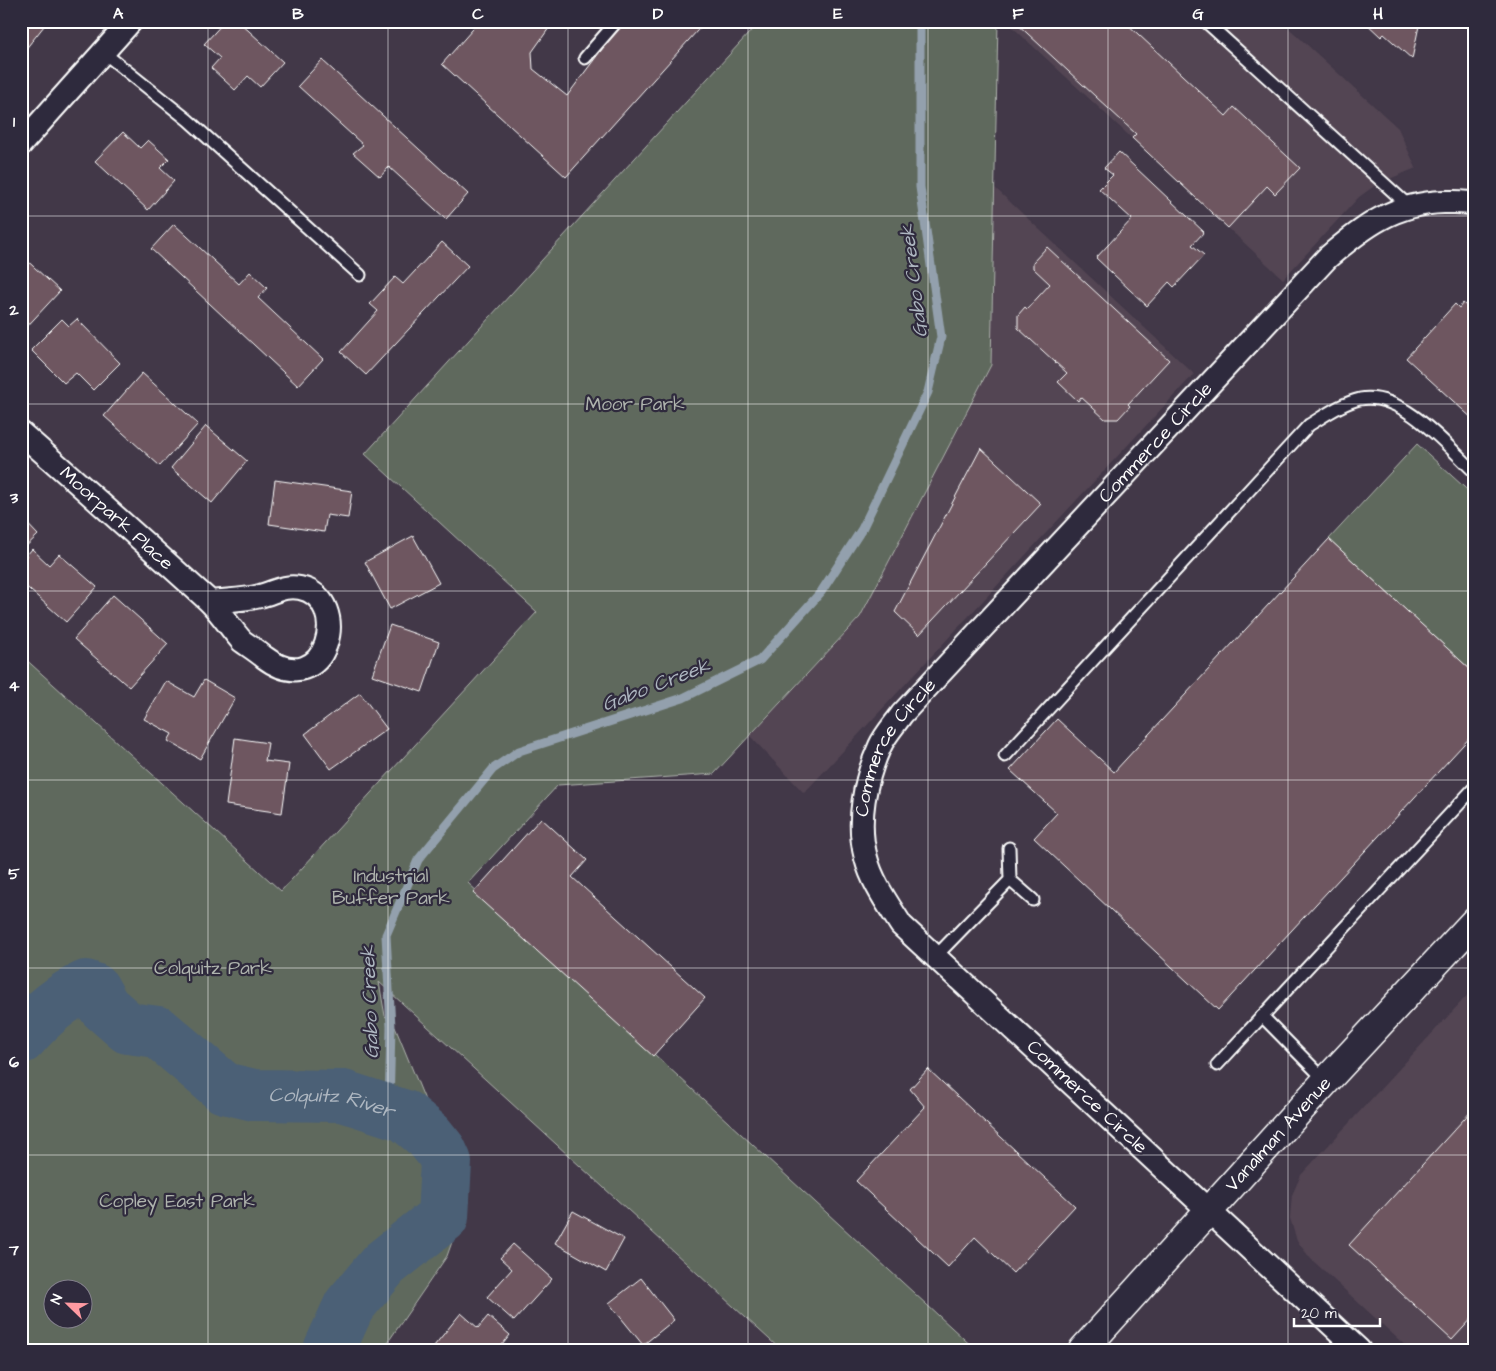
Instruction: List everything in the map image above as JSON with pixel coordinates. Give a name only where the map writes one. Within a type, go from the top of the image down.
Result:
[{"type":"street","points":[[21,144],[131,21]]},
{"type":"street","name":"Commerce Circle","points":[[1359,1350],[901,925],[879,890],[865,857],[861,815],[869,777],[881,744],[902,714],[1327,258],[1361,229],[1392,212],[1427,202],[1475,204]]},
{"type":"street","name":"Moorpark Place","points":[[21,433],[211,602],[242,640],[268,660],[285,669],[300,670],[315,663],[327,646],[329,625],[325,608],[315,597],[302,588],[281,587],[260,596],[211,602]]},
{"type":"street","name":"Vanalman Avenue","points":[[1083,1350],[1326,1081],[1475,921]]},
{"type":"lane","points":[[585,58],[617,21]]},
{"type":"lane","points":[[1205,21],[1410,207]]},
{"type":"lane","points":[[103,52],[188,120],[360,276]]},
{"type":"lane","points":[[1004,756],[1302,432],[1316,421],[1359,399],[1381,398],[1414,416],[1475,472]]},
{"type":"lane","points":[[1217,1065],[1475,787]]},
{"type":"lane","points":[[935,957],[1010,880],[1009,848]]},
{"type":"lane","points":[[1010,880],[1033,900]]},
{"type":"lane","points":[[1262,1016],[1326,1081]]},
{"type":"shaded area","points":[[1006,21],[1281,21],[1398,128],[1416,168],[1377,184],[1359,197],[1283,279]]},
{"type":"shaded area","points":[[995,188],[1194,374],[804,793],[750,736],[860,617],[991,365]]},
{"type":"shaded area","points":[[1475,987],[1475,1350],[1410,1350],[1311,1259],[1297,1241],[1290,1218],[1292,1195],[1301,1175]]},
{"type":"green space","points":[[760,21],[998,21],[991,365],[860,617],[714,774],[558,785],[468,883],[976,1350],[781,1350],[379,982],[385,1016],[395,1027],[439,1134],[453,1159],[463,1168],[467,1177],[462,1183],[462,1214],[447,1256],[388,1342],[376,1350],[21,1350],[21,655],[281,891],[537,612],[365,454]]},
{"type":"green space","points":[[1417,444],[1475,497],[1473,672],[1329,539]]},
{"type":"building","points":[[21,21],[48,21],[21,55]]},
{"type":"building","points":[[225,21],[238,21],[283,62],[260,87],[248,76],[235,90],[211,68],[220,58],[204,44]]},
{"type":"building","points":[[480,21],[554,21],[532,52],[533,69],[567,96],[623,21],[706,21],[566,177],[442,64]]},
{"type":"building","points":[[1014,21],[1124,21],[1226,116],[1234,107],[1300,168],[1275,194],[1267,186],[1228,228],[1132,138],[1136,134]]},
{"type":"building","points":[[1364,21],[1420,21],[1412,59],[1384,34],[1381,37]]},
{"type":"building","points":[[322,60],[468,194],[446,219],[389,167],[380,177],[353,153],[363,145],[298,86]]},
{"type":"building","points":[[123,132],[140,148],[148,140],[169,159],[160,168],[174,181],[148,210],[95,161]]},
{"type":"building","points":[[1119,152],[1204,232],[1192,245],[1204,255],[1174,287],[1169,282],[1147,306],[1096,258],[1132,219],[1099,189],[1113,175],[1104,168]]},
{"type":"building","points":[[174,224],[239,284],[250,272],[267,288],[258,298],[323,359],[298,386],[151,249]]},
{"type":"building","points":[[442,242],[468,266],[366,375],[341,352],[378,311],[370,304],[395,277],[403,284]]},
{"type":"building","points":[[1047,247],[1169,360],[1128,404],[1130,406],[1118,419],[1105,419],[1081,397],[1078,401],[1058,382],[1067,373],[1018,328],[1018,315],[1025,307],[1027,309],[1050,284],[1033,268],[1033,262]]},
{"type":"building","points":[[21,255],[60,291],[21,333]]},
{"type":"building","points":[[1463,303],[1475,314],[1475,421],[1406,358],[1455,304],[1459,308]]},
{"type":"building","points":[[62,319],[69,326],[77,319],[120,363],[93,390],[76,373],[64,383],[31,350]]},
{"type":"building","points":[[142,373],[198,424],[160,466],[104,416]]},
{"type":"building","points":[[206,426],[247,461],[212,503],[171,468]]},
{"type":"building","points":[[981,448],[1041,504],[919,635],[895,612]]},
{"type":"building","points":[[275,480],[352,491],[348,518],[327,515],[324,532],[269,524]]},
{"type":"building","points":[[21,517],[38,535],[21,551]]},
{"type":"building","points":[[413,536],[439,583],[390,609],[365,562]]},
{"type":"building","points":[[1329,539],[1473,672],[1475,670],[1475,732],[1218,1010],[1034,838],[1057,813],[1010,770],[1057,719],[1114,772]]},
{"type":"building","points":[[32,549],[49,565],[59,554],[97,587],[66,622],[21,582],[21,562]]},
{"type":"building","points":[[113,595],[168,644],[129,687],[74,639]]},
{"type":"building","points":[[390,625],[439,642],[422,692],[372,675]]},
{"type":"building","points":[[204,680],[235,698],[200,759],[168,741],[172,734],[144,719],[166,681],[194,697]]},
{"type":"building","points":[[360,693],[387,729],[331,769],[305,734]]},
{"type":"building","points":[[235,738],[268,743],[265,761],[289,764],[282,813],[226,805]]},
{"type":"building","points":[[541,818],[587,860],[572,877],[705,998],[653,1056],[473,893]]},
{"type":"building","points":[[928,1069],[1075,1206],[1013,1273],[975,1237],[948,1267],[856,1181],[925,1107],[910,1089]]},
{"type":"building","points":[[1475,1107],[1475,1315],[1452,1340],[1349,1245]]},
{"type":"building","points":[[573,1211],[624,1239],[606,1272],[555,1243]]},
{"type":"building","points":[[513,1244],[552,1279],[514,1321],[487,1297],[512,1269],[500,1258]]},
{"type":"building","points":[[641,1278],[674,1320],[643,1345],[609,1303]]},
{"type":"building","points":[[461,1313],[478,1328],[488,1316],[510,1335],[498,1350],[439,1350],[434,1346]]},
{"type":"waterway","name":"Gabo Creek","points":[[389,1110],[391,1027],[386,935],[418,860],[493,769],[519,751],[683,698],[760,660],[821,592],[862,529],[928,392],[941,337],[920,187],[920,21]]},
{"type":"waterway","name":"Colquitz River","points":[[21,1038],[50,1009],[67,996],[86,986],[94,989],[104,1007],[128,1028],[158,1032],[224,1088],[254,1095],[343,1096],[405,1116],[429,1136],[441,1151],[446,1162],[443,1217],[384,1264],[349,1306],[329,1350]]},
{"type":"park label","name":"Moor Park","points":[[635,404]]},
{"type":"park label","name":"Industrial Buffer Park","points":[[391,887]]},
{"type":"park label","name":"Colquitz Park","points":[[213,968]]},
{"type":"park label","name":"Copley East Park","points":[[177,1201]]}]
